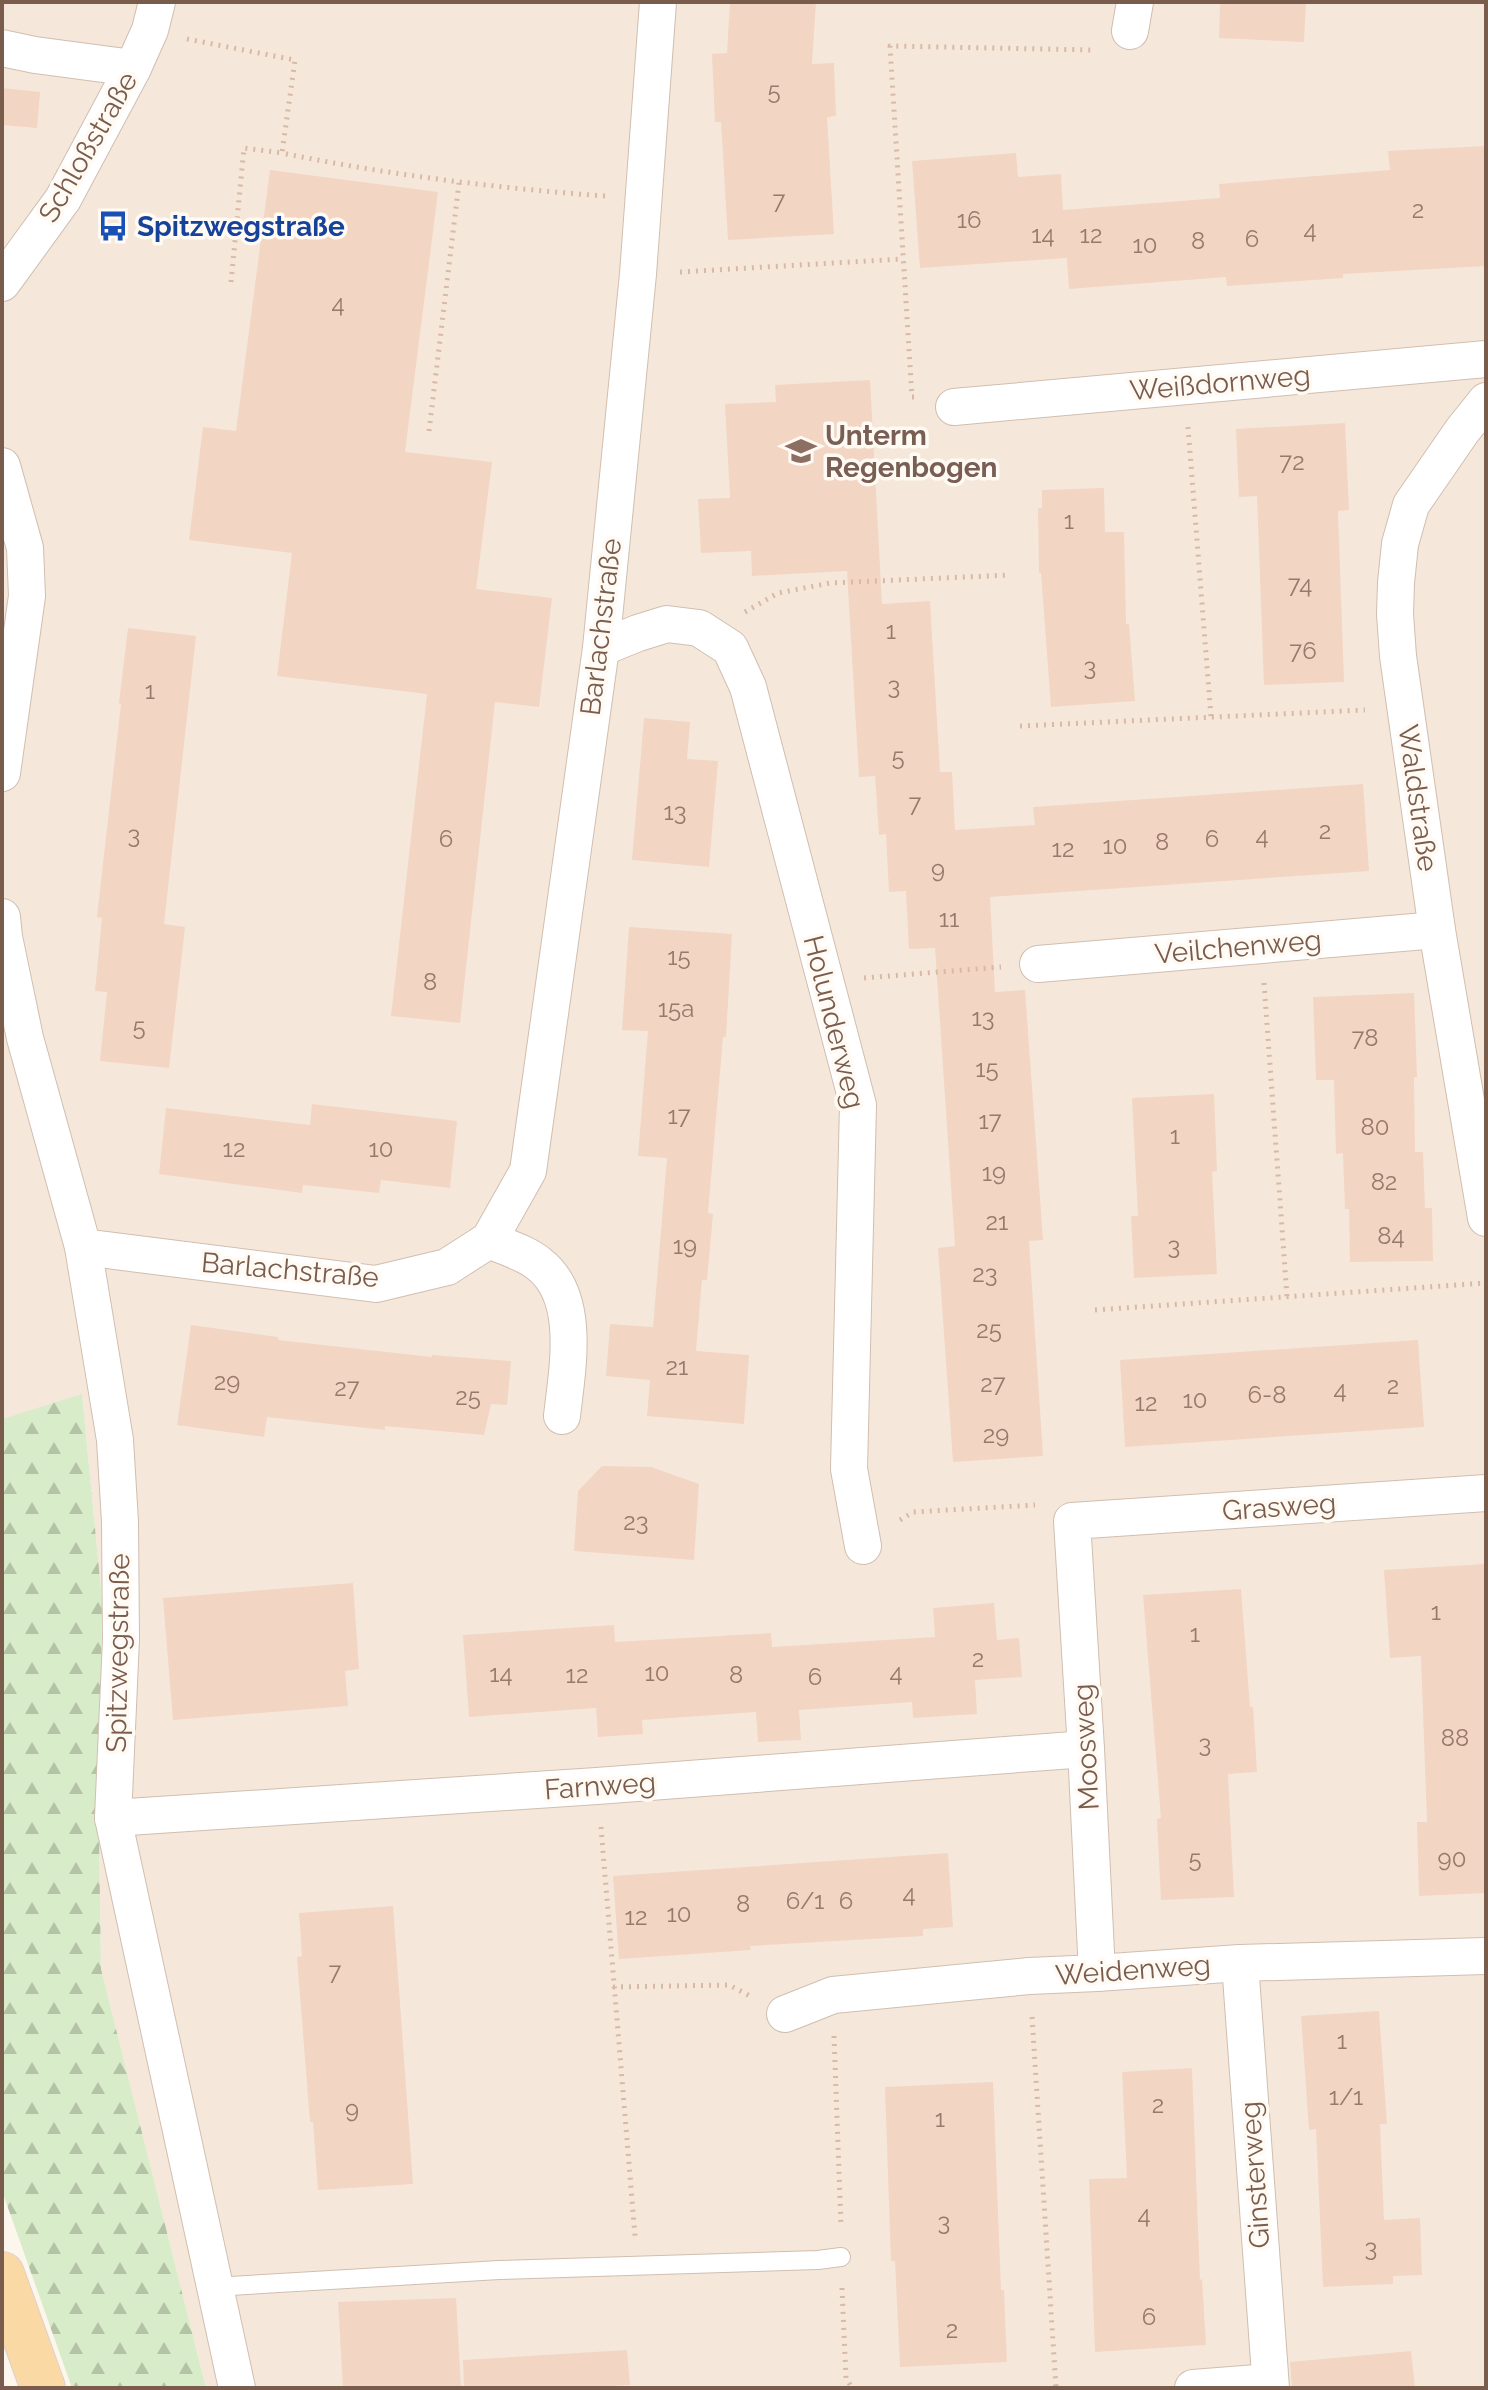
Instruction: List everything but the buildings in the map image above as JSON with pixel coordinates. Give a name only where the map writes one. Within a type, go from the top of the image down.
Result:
[{"type":"main road","points":[[2,2274],[43,2388]]},
{"type":"street","name":"Barlachstraße","points":[[83,1247],[376,1284],[447,1267],[489,1240],[528,1171],[601,648],[638,274],[658,2]]},
{"type":"street","name":"Schloßstraße","points":[[2,283],[63,199],[133,68],[154,16]]},
{"type":"street","points":[[2,48],[133,68]]},
{"type":"street","name":"Weißdornweg","points":[[954,407],[1486,359]]},
{"type":"street","name":"Waldstraße","points":[[1486,401],[1411,505],[1397,570],[1395,614],[1437,930],[1486,1218]]},
{"type":"street","points":[[2,466],[25,548],[27,596],[2,773]]},
{"type":"street","points":[[601,648],[667,624],[699,628]]},
{"type":"street","name":"Holunderweg","points":[[699,628],[730,648],[748,687],[858,1105],[849,1469],[863,1546]]},
{"type":"street","name":"Spitzwegstraße","points":[[2,917],[11,1020],[83,1247],[115,1440],[120,1522],[121,1639],[113,1818],[237,2388]]},
{"type":"street","name":"Veilchenweg","points":[[1038,964],[1437,930]]},
{"type":"street","points":[[489,1240],[539,1263],[557,1284],[565,1310],[569,1348],[562,1416]]},
{"type":"street","name":"Grasweg","points":[[1072,1521],[1486,1493]]},
{"type":"street","name":"Moosweg","points":[[1072,1521],[1097,1973]]},
{"type":"street","name":"Farnweg","points":[[113,1818],[1086,1749]]},
{"type":"street","name":"Weidenweg","points":[[785,2014],[833,1995],[1029,1976],[1240,1963],[1486,1956]]},
{"type":"street","name":"Ginsterweg","points":[[1240,1963],[1270,2385]]},
{"type":"street","points":[[1193,2388],[1270,2385]]},
{"type":"lane","points":[[213,2287],[499,2270],[841,2257]]},
{"type":"path","points":[[154,16],[208,45],[295,60],[282,153]]},
{"type":"path","points":[[954,407],[912,397],[890,46],[1096,50],[1132,16]]},
{"type":"path","points":[[231,282],[244,148],[351,168],[459,183],[642,198]]},
{"type":"path","points":[[429,431],[459,183]]},
{"type":"path","points":[[638,274],[902,259]]},
{"type":"path","points":[[1184,386],[1211,717]]},
{"type":"path","points":[[699,628],[739,616],[778,593],[830,583],[1010,575]]},
{"type":"path","points":[[1020,726],[1406,708]]},
{"type":"path","points":[[1261,945],[1287,1297]]},
{"type":"path","points":[[826,983],[888,975],[1038,964]]},
{"type":"path","points":[[1095,1310],[1486,1283]]},
{"type":"path","points":[[863,1546],[913,1512],[1049,1504],[1072,1521]]},
{"type":"path","points":[[597,1786],[637,2265]]},
{"type":"path","points":[[1029,1976],[1056,2388]]},
{"type":"path","points":[[613,1987],[729,1985],[785,2014]]},
{"type":"path","points":[[833,1995],[846,2378],[852,2388]]},
{"type":"shaded area","points":[[2,2],[1486,2],[1486,2388],[206,2388],[101,1969],[102,1600],[82,1395],[2,1419]]},
{"type":"green space","points":[[82,1394],[102,1600],[101,1969],[206,2388],[72,2388],[2,2191],[2,1419]]},
{"type":"place","name":"Spitzwegstraße","points":[[113,226]]},
{"type":"place","name":"Unterm Regenbogen","points":[[801,451]]}]
